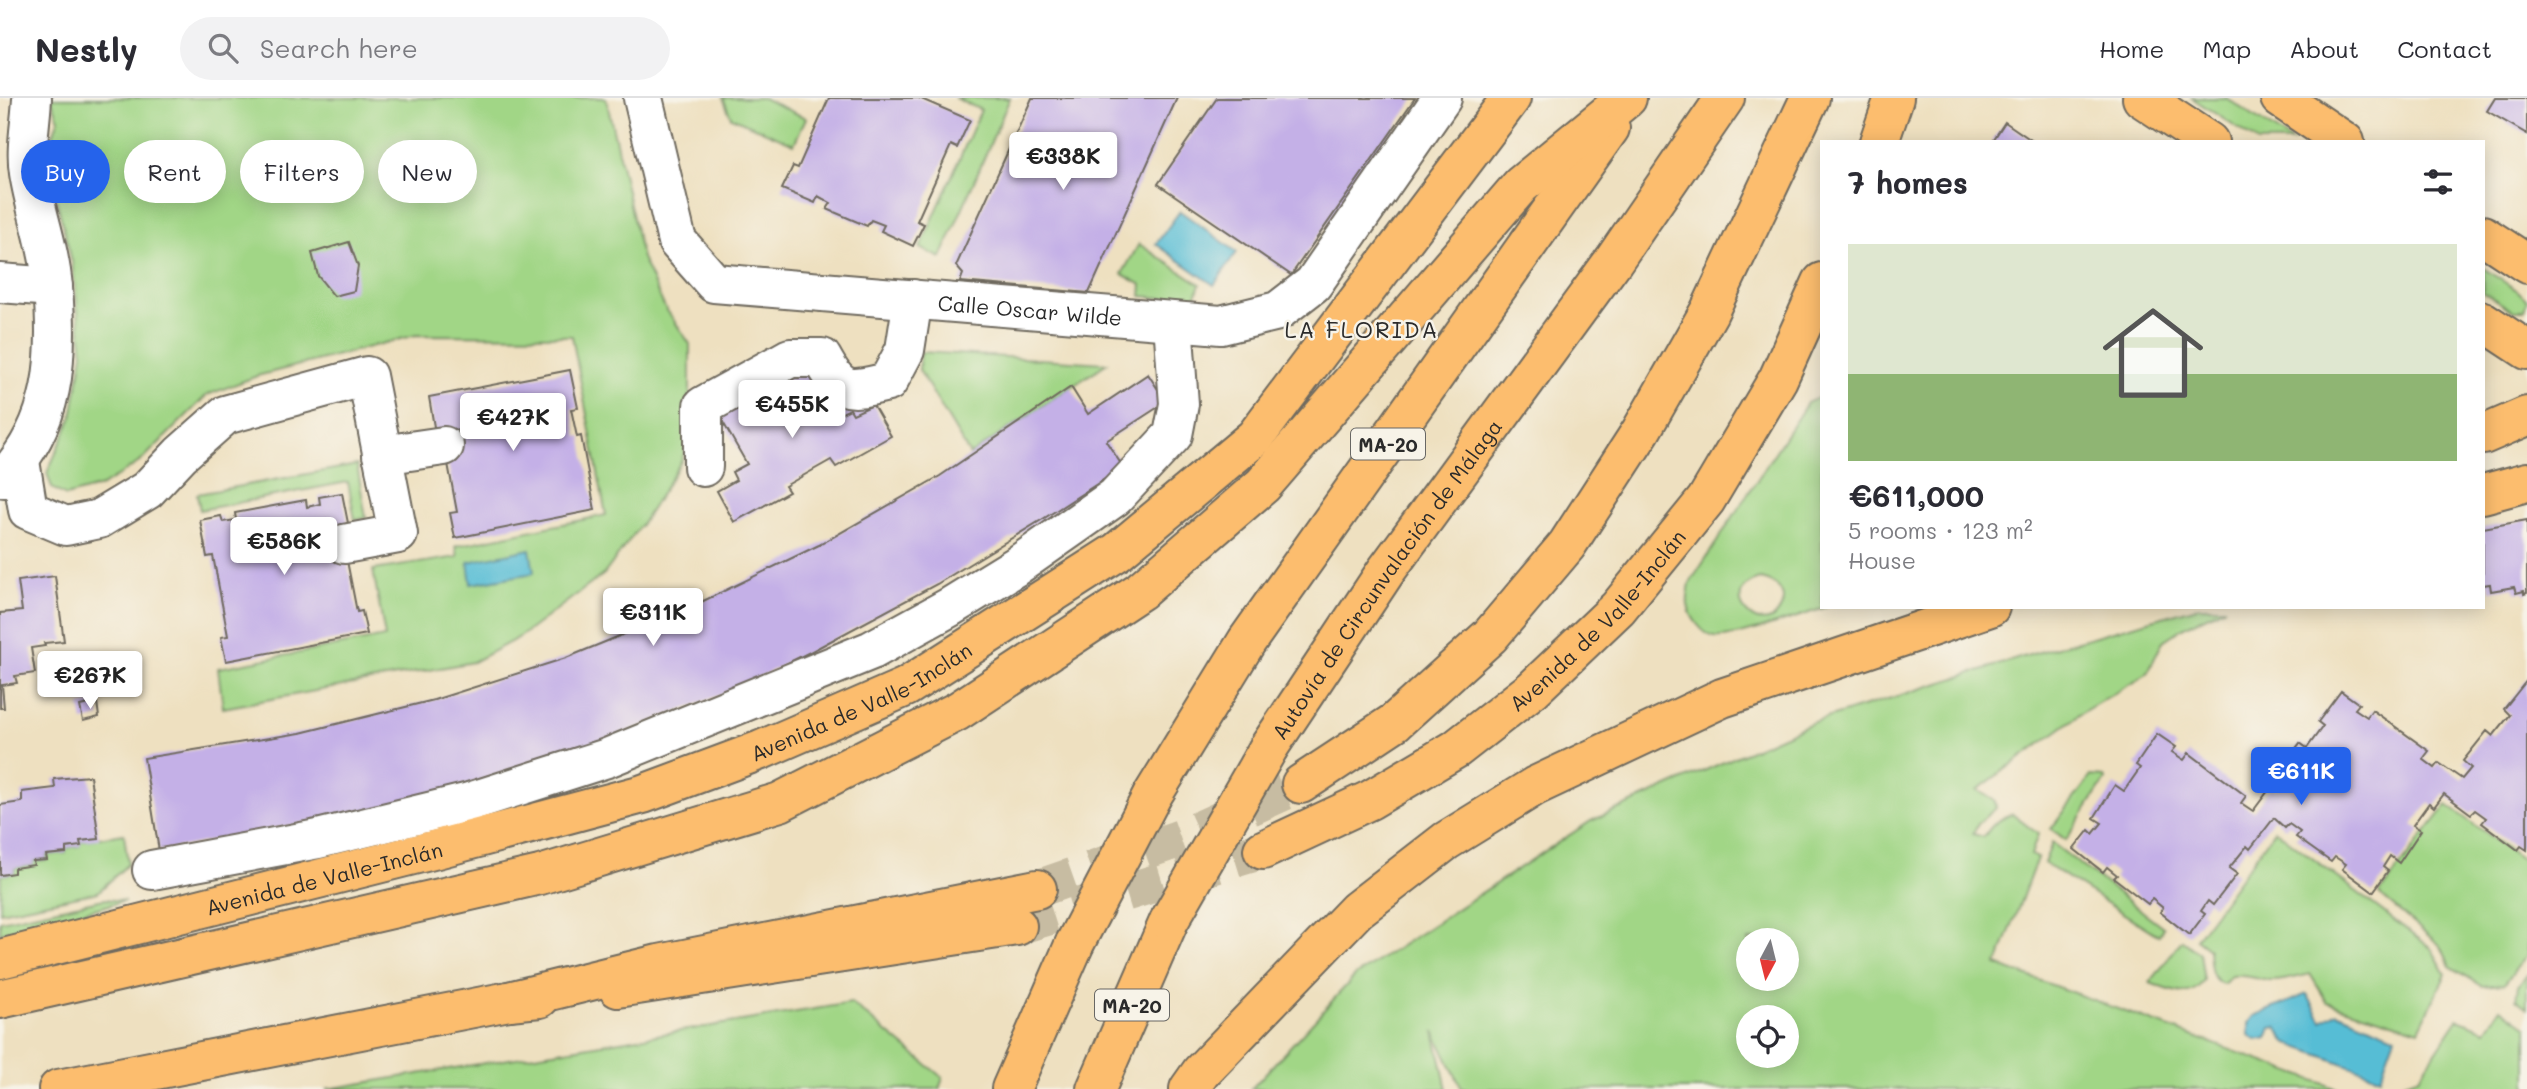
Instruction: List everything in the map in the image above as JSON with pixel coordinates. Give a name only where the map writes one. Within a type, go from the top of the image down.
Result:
[{"type":"main road","name":"Avenida de Valle-Inclán","points":[[0,959],[643,794],[761,750],[906,687],[1117,552],[1255,437],[1511,98]]},
{"type":"main road","name":"MA-20","points":[[1011,1089],[1075,943],[1152,796],[1247,641],[1629,98]]},
{"type":"main road","points":[[0,999],[554,871],[780,802],[958,711],[1140,592],[1263,485],[1521,185],[1629,98]]},
{"type":"main road","name":"Autovía de Circunvalación de Málaga","points":[[1096,1089],[1170,921],[1269,747],[1386,571],[1615,260],[1725,98]]},
{"type":"main road","points":[[1301,784],[1405,713],[1490,636],[1567,545],[1641,431],[1709,312],[1810,98]]},
{"type":"main road","points":[[1880,140],[1894,98]]},
{"type":"main road","points":[[2142,98],[2206,140]]},
{"type":"main road","points":[[2280,98],[2342,140]]},
{"type":"main road","points":[[2485,236],[2527,264]]},
{"type":"main road","name":"Avenida de Valle-Inclán","points":[[1263,850],[1370,800],[1456,749],[1533,689],[1618,608],[1706,499],[1778,379],[1820,286]]},
{"type":"main road","points":[[2485,322],[2527,350]]},
{"type":"main road","points":[[2485,434],[2527,416]]},
{"type":"main road","points":[[2485,493],[2527,482]]},
{"type":"main road","points":[[1189,1089],[1201,1072],[1357,910],[1446,841],[1535,786],[1722,698],[1984,609]]},
{"type":"main road","points":[[58,1089],[509,1001],[659,964],[1037,889]]},
{"type":"main road","points":[[509,1001],[662,983],[1017,926]]},
{"type":"street","points":[[32,98],[29,170],[53,286],[54,370],[48,402],[10,471],[28,510],[65,526],[99,519],[147,489],[225,415],[367,376],[398,534],[344,544]]},
{"type":"street","name":"Calle Oscar Wilde","points":[[643,98],[677,241],[714,283],[1220,326],[1278,311],[1313,284],[1442,98]]},
{"type":"street","points":[[0,283],[53,286]]},
{"type":"street","points":[[704,467],[703,406],[790,358],[822,358],[834,380],[854,390],[888,382],[905,350],[913,299]]},
{"type":"street","points":[[152,870],[318,839],[466,803],[607,758],[872,650],[1015,567],[1115,497],[1140,471],[1173,435],[1179,404],[1173,322]]},
{"type":"street","points":[[382,455],[444,446]]},
{"type":"green space","points":[[51,98],[606,98],[642,258],[664,306],[690,344],[690,416],[682,460],[643,522],[604,574],[520,637],[473,662],[223,708],[218,668],[385,637],[373,570],[458,557],[456,546],[606,515],[572,336],[416,335],[257,376],[207,395],[141,461],[102,486],[66,496],[52,488],[47,473],[72,417],[83,354],[72,262],[57,203],[110,203],[110,140],[53,140],[59,119]]},
{"type":"green space","points":[[723,98],[763,98],[806,118],[794,144],[731,117]]},
{"type":"green space","points":[[955,98],[1010,98],[941,258],[920,248],[981,110]]},
{"type":"green space","points":[[2192,98],[2226,98],[2289,140],[2255,140]]},
{"type":"green space","points":[[1139,244],[1200,284],[1194,301],[1141,296],[1142,285],[1122,274]]},
{"type":"green space","points":[[2485,269],[2527,300],[2524,311],[2513,311],[2485,293]]},
{"type":"green space","points":[[921,352],[1107,363],[970,455],[919,370]]},
{"type":"green space","points":[[1820,397],[1821,609],[1737,635],[1715,637],[1698,625],[1689,610],[1690,583],[1807,403]],"holes":[[[1760,579],[1775,585],[1781,592],[1783,602],[1773,618],[1764,621],[1746,612],[1741,594],[1747,586]]]},
{"type":"green space","points":[[357,465],[366,518],[355,520],[348,482],[200,510],[197,494]]},
{"type":"green space","points":[[2190,609],[2221,609],[2163,641],[2147,674],[2086,710],[1977,790],[1995,801],[1996,808],[1978,823],[1973,834],[1984,837],[1996,823],[2012,814],[2038,834],[2031,855],[2037,858],[1997,965],[2338,1089],[1462,1089],[1434,1031],[1447,1089],[1251,1089],[1355,976],[1591,821],[1814,722],[2036,653]]},
{"type":"green space","points":[[2091,776],[2104,777],[2105,780],[2066,840],[2051,829]]},
{"type":"green space","points":[[2447,805],[2527,863],[2527,955],[2504,984],[2482,986],[2450,966],[2441,946],[2379,894]]},
{"type":"green space","points":[[2275,830],[2431,948],[2446,974],[2419,1030],[2327,1002],[2310,974],[2275,981],[2231,976],[2224,984],[2215,979],[2211,970],[2209,949],[2196,939]]},
{"type":"green space","points":[[124,834],[128,864],[98,892],[0,912],[1,875],[14,873],[14,868],[33,865],[33,861],[47,860],[46,855],[66,853],[66,848],[80,846],[80,841]]},
{"type":"green space","points":[[2052,843],[2163,927],[2159,936],[2044,863]]},
{"type":"green space","points":[[104,899],[125,901],[0,933],[0,921]]},
{"type":"green space","points":[[2182,940],[2200,954],[2204,980],[2192,991],[2186,992],[2172,991],[2150,983]]},
{"type":"green space","points":[[2527,975],[2527,1008],[2516,999],[2518,986]]},
{"type":"green space","points":[[851,1003],[943,1078],[939,1089],[327,1089]]},
{"type":"green space","points":[[2501,1008],[2527,1027],[2527,1089],[2401,1089],[2403,1083],[2419,1077],[2458,1019],[2486,1030]]},
{"type":"water","points":[[1180,211],[1237,252],[1214,285],[1156,244]]},
{"type":"water","points":[[530,549],[534,573],[471,584],[468,562]]},
{"type":"water","points":[[2307,994],[2322,1021],[2337,1012],[2395,1036],[2380,1077],[2286,1043],[2277,1027],[2271,1028],[2267,1038],[2256,1040],[2249,1035],[2249,1023],[2254,1016]]},
{"type":"building","points":[[829,98],[919,98],[970,120],[957,148],[951,145],[917,221],[924,224],[913,246],[881,231],[884,225],[871,220],[867,226],[827,209],[831,203],[818,196],[815,203],[782,189],[793,166],[798,168]]},
{"type":"building","points":[[1032,98],[1177,98],[1089,293],[960,282],[963,274],[956,266]]},
{"type":"building","points":[[1217,98],[1415,98],[1291,275],[1158,184]]},
{"type":"building","points":[[2495,98],[2527,98],[2527,134],[2487,111]]},
{"type":"building","points":[[2005,122],[2031,140],[1993,140]]},
{"type":"building","points":[[349,242],[358,266],[354,291],[334,296],[318,276],[312,253]]},
{"type":"building","points":[[811,366],[838,415],[850,409],[853,414],[873,405],[891,436],[836,467],[831,460],[785,486],[789,492],[734,522],[717,491],[736,480],[732,472],[747,464],[720,417]]},
{"type":"building","points":[[570,370],[578,408],[571,409],[577,437],[581,436],[595,510],[455,538],[450,513],[457,512],[442,431],[435,433],[429,397]]},
{"type":"building","points":[[1148,374],[1166,402],[1106,441],[1123,467],[937,584],[732,690],[599,743],[461,787],[374,809],[159,851],[144,758],[300,733],[434,700],[566,658],[695,605],[819,545],[940,476],[1071,387],[1088,414]]},
{"type":"building","points":[[342,493],[349,528],[341,530],[357,612],[362,611],[367,634],[226,661],[221,637],[228,636],[213,556],[207,557],[200,520],[221,516],[223,522],[236,520],[235,513],[306,500],[307,507],[320,504],[319,497]]},
{"type":"building","points":[[2527,520],[2527,593],[2516,593],[2514,587],[2491,591],[2490,584],[2485,585],[2485,528]]},
{"type":"building","points":[[55,576],[64,641],[44,643],[45,646],[31,648],[35,673],[15,676],[17,683],[2,685],[4,708],[0,708],[0,613],[22,611],[18,581]]},
{"type":"building","points":[[2527,680],[2527,850],[2521,846],[2518,850],[2482,823],[2486,818],[2475,810],[2471,814],[2444,794],[2434,807],[2429,803],[2413,825],[2421,830],[2399,863],[2390,856],[2383,867],[2388,871],[2373,892],[2342,869],[2346,864],[2335,857],[2331,862],[2296,837],[2300,832],[2289,824],[2285,828],[2274,818],[2250,849],[2247,846],[2229,868],[2237,874],[2213,905],[2208,901],[2201,911],[2205,914],[2189,935],[2160,912],[2163,908],[2152,899],[2148,904],[2114,878],[2117,875],[2107,867],[2103,872],[2074,849],[2089,830],[2093,834],[2102,823],[2094,818],[2115,785],[2124,791],[2140,768],[2136,765],[2157,734],[2176,747],[2172,752],[2184,760],[2189,753],[2246,796],[2241,803],[2253,811],[2271,787],[2277,790],[2284,779],[2277,774],[2300,743],[2307,748],[2323,726],[2318,722],[2341,691],[2359,704],[2355,709],[2367,717],[2372,710],[2429,751],[2423,759],[2435,768],[2439,763],[2462,779],[2471,768],[2463,761],[2487,731],[2493,736],[2510,715],[2504,709]]},
{"type":"building","points":[[97,702],[99,717],[83,721],[80,706]]},
{"type":"building","points":[[90,776],[99,839],[80,841],[81,846],[66,848],[66,853],[46,855],[47,860],[33,861],[34,865],[14,868],[14,873],[0,875],[0,805],[22,802],[22,792],[55,788],[54,779]]},
{"type":"tunnel","points":[[1037,889],[1181,838],[1301,784]]},
{"type":"tunnel","points":[[1017,926],[1263,850]]},
{"type":"district","name":"LA FLORIDA","points":[[1362,329]]}]
